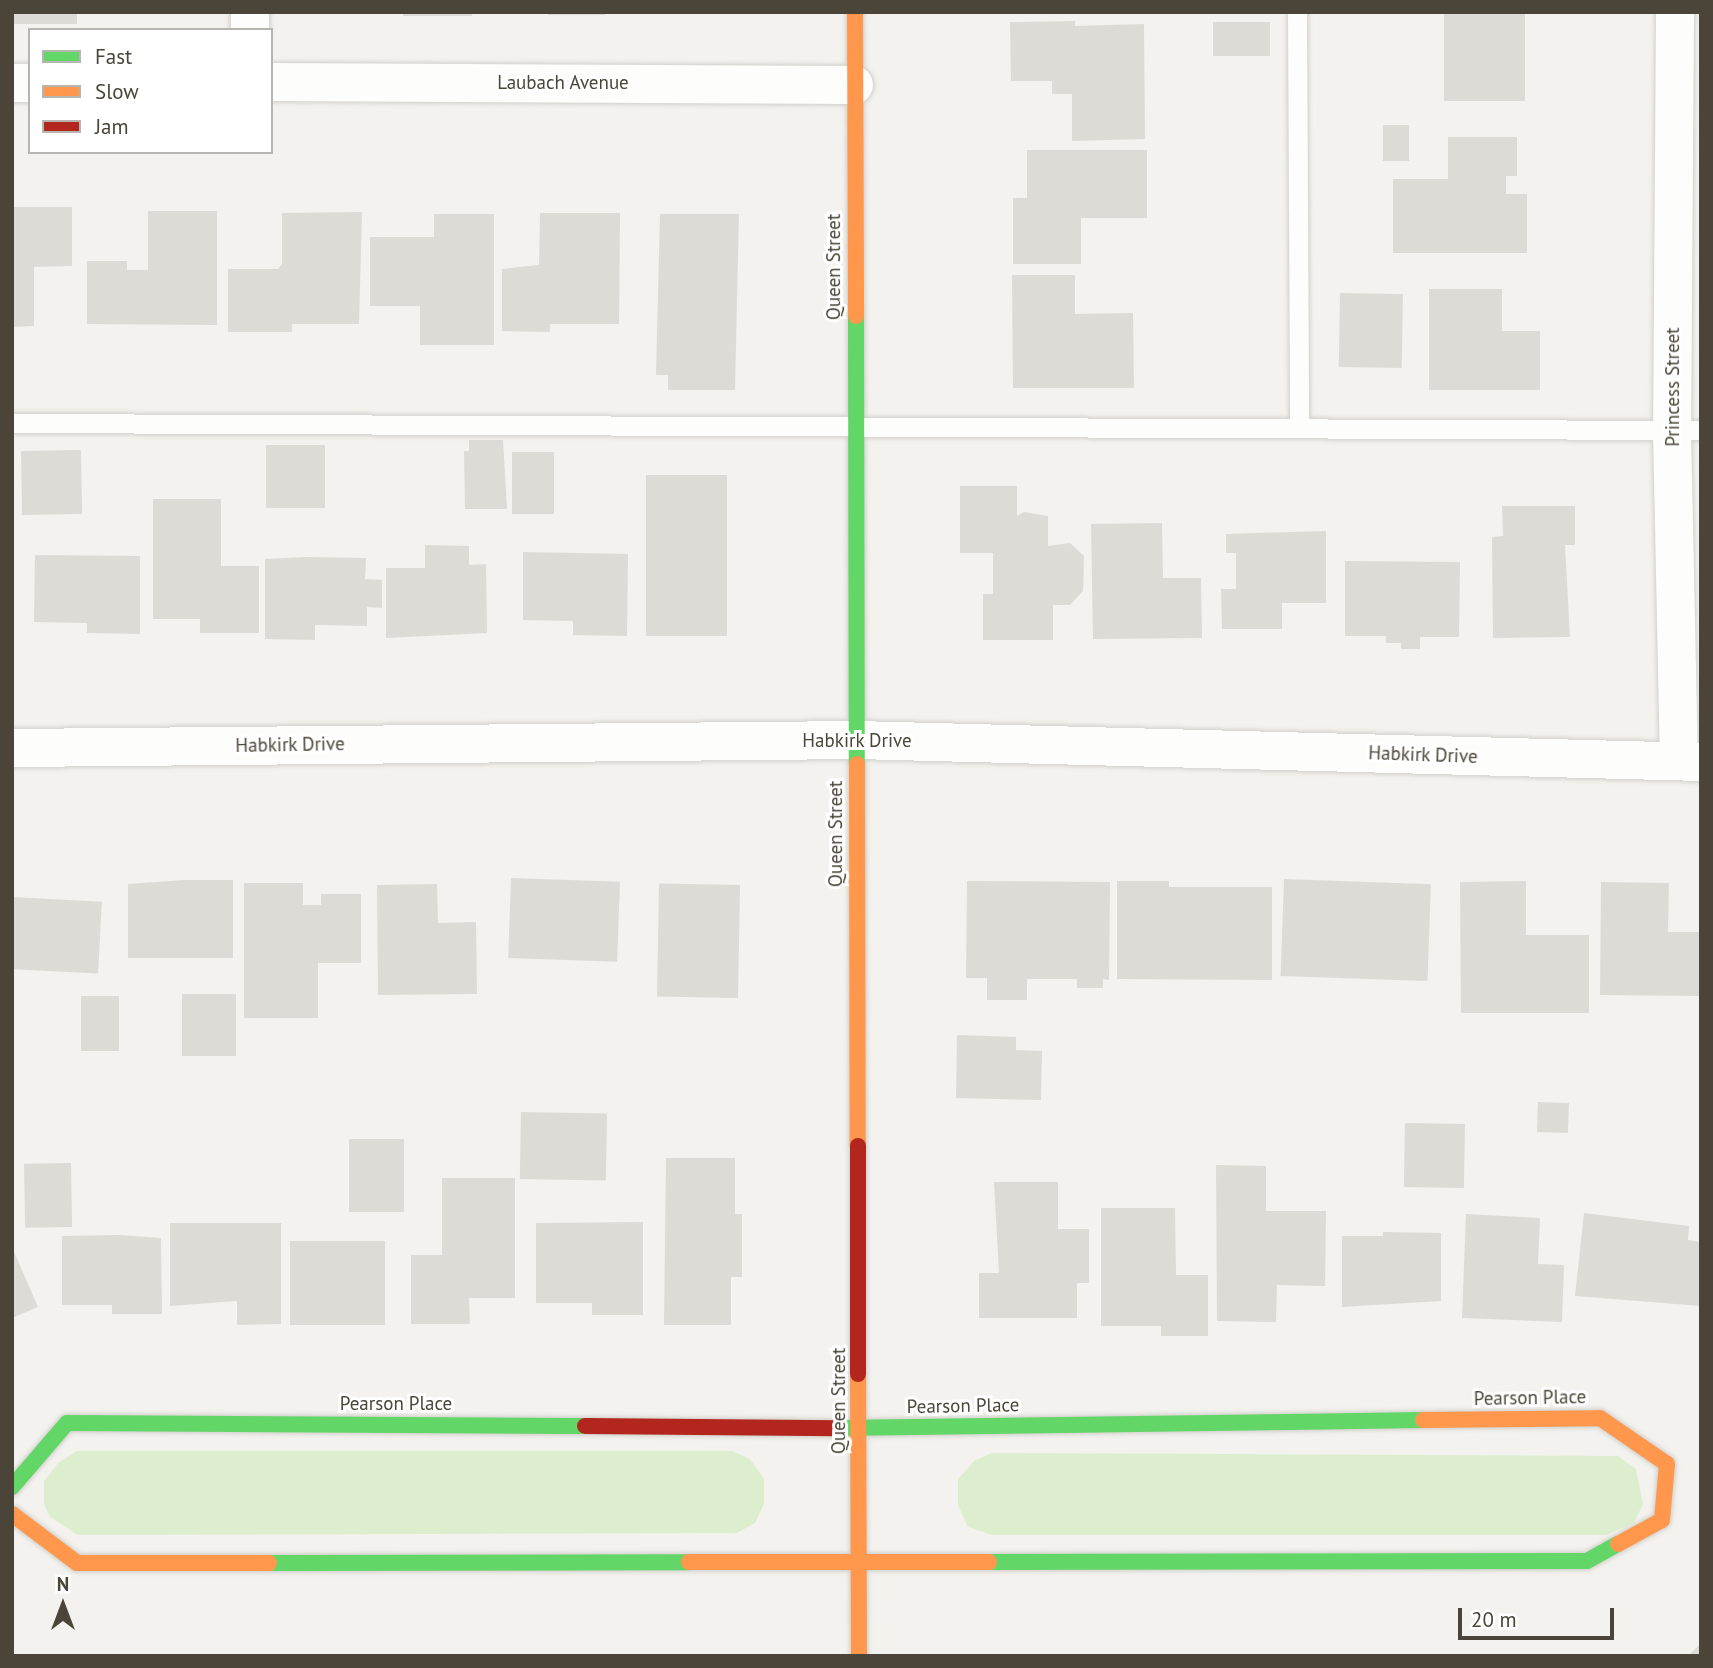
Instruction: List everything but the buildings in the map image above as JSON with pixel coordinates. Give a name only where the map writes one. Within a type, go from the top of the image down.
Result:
[{"type":"street","name":"Queen Street","points":[[855,12],[861,1429],[859,1656]]},
{"type":"street","name":"Princess Street","points":[[1675,12],[1688,59],[1686,430],[1690,761]]},
{"type":"street","name":"Laubach Avenue","points":[[273,82],[854,85]]},
{"type":"street","name":"Habkirk Drive","points":[[12,748],[856,740],[1690,761]]},
{"type":"street","name":"Pearson Place","points":[[12,1487],[67,1423],[861,1429],[1600,1418],[1667,1464],[1662,1520],[1587,1560],[77,1563],[12,1514]]},
{"type":"lane","points":[[1297,12],[1299,428]]},
{"type":"lane","points":[[12,423],[1686,430]]},
{"type":"green space","points":[[77,1451],[732,1451],[750,1459],[764,1479],[764,1504],[755,1523],[737,1533],[78,1535],[50,1517],[44,1504],[44,1481],[58,1463]]},
{"type":"green space","points":[[992,1453],[1618,1456],[1636,1469],[1643,1504],[1634,1523],[1606,1535],[992,1535],[968,1527],[958,1505],[958,1479],[974,1461]]},
{"type":"traffic: fast","points":[[856,316],[857,764]]},
{"type":"traffic: fast","points":[[839,1428],[1423,1420]]},
{"type":"traffic: fast","points":[[12,1487],[67,1423],[585,1426]]},
{"type":"traffic: fast","points":[[989,1562],[1587,1561],[1618,1544]]},
{"type":"traffic: fast","points":[[269,1563],[689,1562]]},
{"type":"traffic: slow","points":[[855,12],[856,316]]},
{"type":"traffic: slow","points":[[857,764],[858,1146]]},
{"type":"traffic: slow","points":[[858,1374],[859,1656]]},
{"type":"traffic: slow","points":[[1423,1420],[1600,1418],[1667,1464],[1662,1520],[1618,1544]]},
{"type":"traffic: slow","points":[[12,1514],[77,1563],[269,1563]]},
{"type":"traffic: slow","points":[[689,1562],[989,1562]]},
{"type":"traffic: jam","points":[[858,1146],[858,1374]]},
{"type":"traffic: jam","points":[[585,1426],[839,1428]]}]
